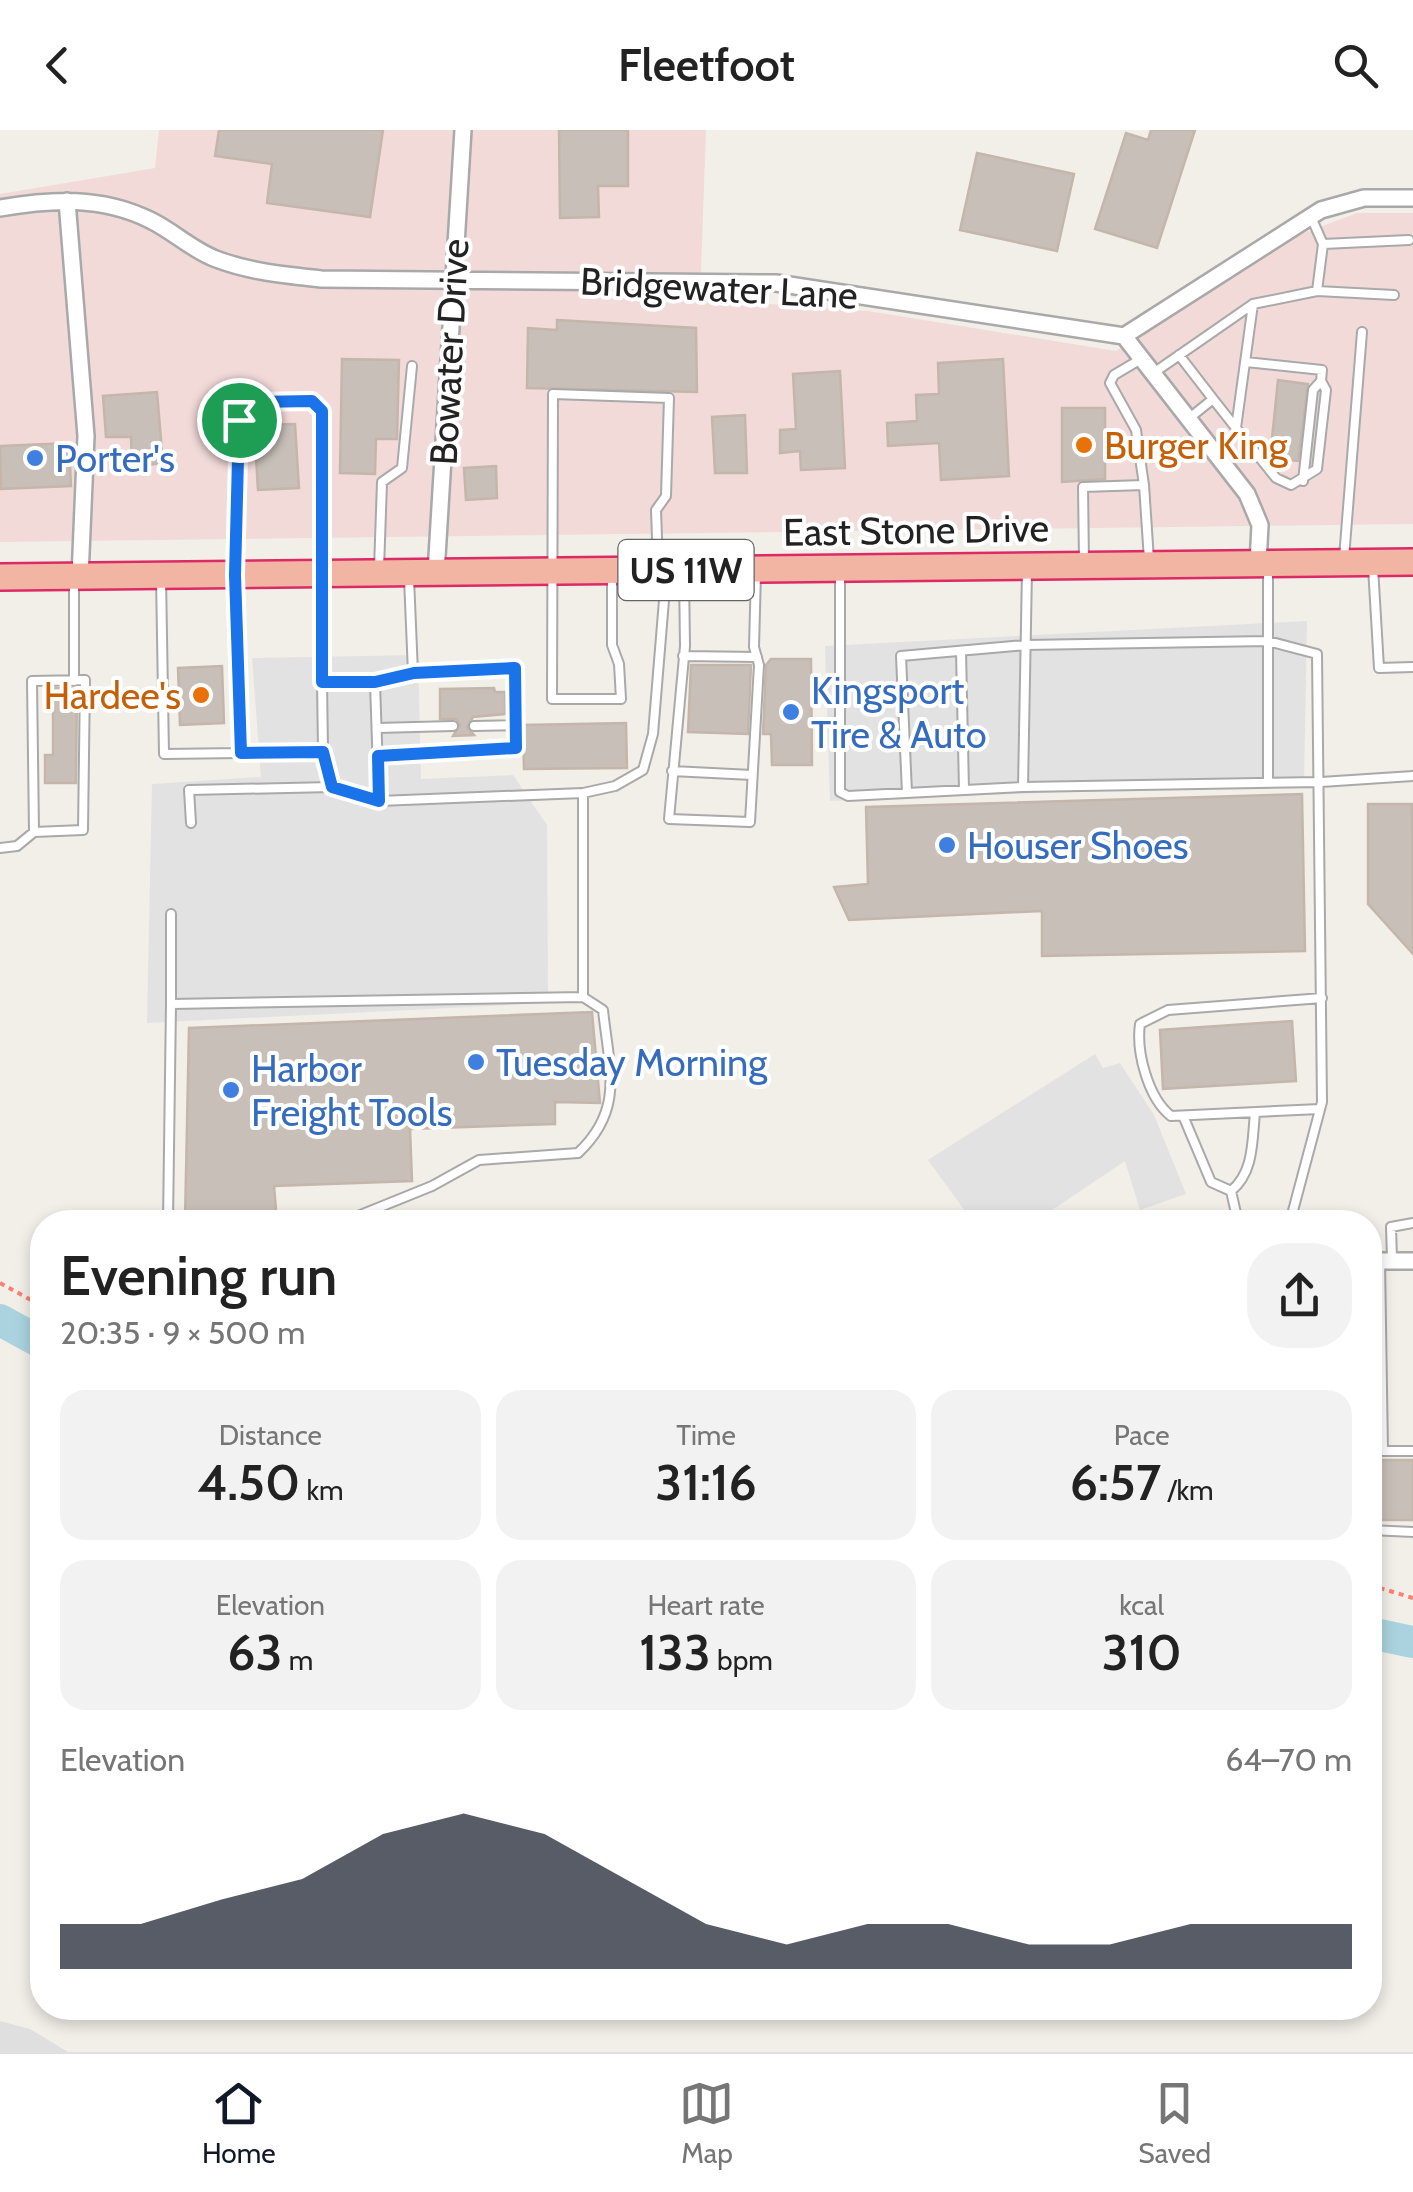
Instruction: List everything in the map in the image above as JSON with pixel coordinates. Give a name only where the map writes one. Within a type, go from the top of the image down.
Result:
[{"type":"highway","name":"East Stone Drive","points":[[0,577],[1413,562]]},
{"type":"street","name":"Bowater Drive","points":[[436,574],[463,130]]},
{"type":"street","points":[[1263,563],[1258,513],[1124,336],[1310,216],[1364,198],[1413,198]]},
{"type":"street","name":"Bridgewater Lane","points":[[0,208],[67,200],[121,209],[150,220],[212,258],[248,270],[321,279],[776,283],[1124,336]]},
{"type":"street","points":[[67,200],[86,436],[77,577]]},
{"type":"street","points":[[1382,1261],[1413,1261]]},
{"type":"lane","points":[[1310,216],[1323,244],[1317,292]]},
{"type":"lane","points":[[1323,244],[1409,240]]},
{"type":"lane","points":[[1152,374],[1253,304],[1317,292],[1394,295]]},
{"type":"lane","points":[[1236,428],[1253,304]]},
{"type":"lane","points":[[1344,562],[1362,332]]},
{"type":"lane","points":[[1179,355],[1276,478],[1292,485],[1304,480],[1317,468],[1326,390],[1321,381],[1322,370],[1246,362]]},
{"type":"lane","points":[[1141,358],[1114,375],[1110,383],[1136,430],[1149,564]]},
{"type":"lane","points":[[379,574],[382,482],[402,468],[412,366]]},
{"type":"lane","points":[[612,571],[612,645],[619,664],[620,699],[552,699],[553,394],[669,398],[666,496],[656,510],[683,656],[670,819],[750,822],[757,657],[756,570]]},
{"type":"lane","points":[[1186,420],[1213,399]]},
{"type":"lane","points":[[241,753],[235,575],[239,420],[256,402],[312,401],[322,411],[323,752],[332,787]]},
{"type":"lane","points":[[1084,566],[1082,487],[1144,484]]},
{"type":"lane","points":[[1372,562],[1379,668],[1413,667]]},
{"type":"lane","points":[[1263,563],[1268,641],[1268,784]]},
{"type":"lane","points":[[1023,788],[1027,566]]},
{"type":"lane","points":[[840,568],[840,792],[848,796],[1413,776]]},
{"type":"lane","points":[[191,823],[190,790],[332,787],[379,801],[583,792],[615,786],[642,770],[653,734],[670,571]]},
{"type":"lane","points":[[409,574],[414,673]]},
{"type":"lane","points":[[161,576],[164,754],[323,752]]},
{"type":"lane","points":[[74,680],[77,577]]},
{"type":"lane","points":[[907,793],[901,656],[1024,645],[1268,641],[1316,654],[1321,782],[1320,1108],[1293,1210]]},
{"type":"lane","points":[[961,651],[964,790]]},
{"type":"lane","points":[[683,656],[757,657]]},
{"type":"lane","points":[[322,682],[375,682],[414,673],[515,668],[516,748],[378,756]]},
{"type":"lane","points":[[0,848],[17,846],[34,832],[84,830],[84,680],[32,681],[34,832]]},
{"type":"lane","points":[[375,682],[379,801]]},
{"type":"lane","points":[[474,726],[516,725]]},
{"type":"lane","points":[[377,728],[453,726]]},
{"type":"lane","points":[[672,771],[752,775]]},
{"type":"lane","points":[[583,792],[583,997]]},
{"type":"lane","points":[[168,1210],[171,914]]},
{"type":"lane","points":[[171,1004],[583,997],[602,1010],[612,1090],[608,1116],[597,1136],[578,1153],[479,1160],[374,1210]]},
{"type":"lane","points":[[1320,1108],[1171,1116],[1155,1098],[1138,1036],[1140,1024],[1168,1010],[1322,998]]},
{"type":"lane","points":[[1230,1192],[1242,1182],[1249,1165],[1255,1113]]},
{"type":"lane","points":[[1184,1118],[1212,1182],[1230,1192],[1235,1210]]},
{"type":"lane","points":[[1382,1258],[1391,1227],[1413,1223]]},
{"type":"lane","points":[[1382,1356],[1383,1451],[1413,1451]]},
{"type":"lane","points":[[1382,1531],[1413,1532]]},
{"type":"path","points":[[0,1284],[30,1300]]},
{"type":"path","points":[[1382,1589],[1413,1598]]},
{"type":"shaded area","points":[[159,130],[706,130],[700,299],[868,311],[1116,351],[1296,236],[1357,213],[1413,213],[1413,524],[0,542],[0,194],[155,168]]},
{"type":"shaded area","points":[[1307,621],[1304,783],[830,801],[825,646]]},
{"type":"shaded area","points":[[418,655],[421,779],[513,775],[547,825],[548,1003],[147,1023],[152,784],[261,777],[252,658]]},
{"type":"shaded area","points":[[1095,1054],[1103,1068],[1120,1063],[1154,1115],[1186,1194],[1140,1210],[1125,1161],[1052,1210],[964,1210],[928,1160]]},
{"type":"shaded area","points":[[0,2021],[30,2029],[68,2052],[0,2052]]},
{"type":"building","points":[[219,130],[383,130],[370,217],[267,203],[272,164],[215,156]]},
{"type":"building","points":[[559,130],[628,130],[628,186],[598,186],[599,217],[560,218]]},
{"type":"building","points":[[1151,130],[1195,130],[1157,248],[1095,229],[1126,133],[1148,140]]},
{"type":"building","points":[[977,153],[1074,174],[1057,251],[960,230]]},
{"type":"building","points":[[557,320],[696,328],[697,392],[527,388],[528,328],[557,330]]},
{"type":"building","points":[[342,359],[399,360],[397,439],[376,439],[375,474],[340,473]]},
{"type":"building","points":[[1003,359],[1009,476],[941,480],[939,443],[888,446],[887,423],[917,421],[916,395],[939,394],[938,363]]},
{"type":"building","points":[[840,371],[845,468],[801,470],[800,451],[780,453],[780,430],[796,429],[793,374]]},
{"type":"building","points":[[1278,380],[1308,384],[1298,461],[1270,458]]},
{"type":"building","points":[[157,392],[163,463],[132,467],[131,437],[106,437],[103,396]]},
{"type":"building","name":"Burger King","points":[[1062,408],[1105,408],[1105,479],[1062,482]]},
{"type":"building","points":[[745,415],[747,473],[715,473],[712,417]]},
{"type":"building","points":[[295,424],[299,488],[258,490],[254,425]]},
{"type":"building","name":"Porter's","points":[[69,443],[71,486],[1,489],[0,446]]},
{"type":"building","points":[[496,466],[497,498],[466,500],[464,468]]},
{"type":"building","name":"Kingsport Tire & Auto","points":[[771,659],[811,659],[812,765],[772,765],[771,734],[763,734],[766,665]]},
{"type":"building","points":[[691,665],[751,665],[748,734],[688,732]]},
{"type":"building","name":"Hardee's","points":[[222,666],[224,723],[180,725],[178,668]]},
{"type":"building","points":[[53,688],[77,688],[76,783],[45,783],[45,755],[53,755]]},
{"type":"building","points":[[494,688],[495,692],[505,692],[505,714],[473,717],[467,727],[474,735],[453,736],[460,725],[456,719],[440,719],[440,689]]},
{"type":"building","points":[[626,723],[627,768],[524,769],[523,725]]},
{"type":"building","points":[[1302,794],[1305,951],[1042,956],[1042,911],[849,920],[834,887],[868,884],[866,807]]},
{"type":"building","points":[[1368,804],[1412,804],[1413,954],[1368,904]]},
{"type":"building","points":[[592,1012],[600,1103],[555,1102],[555,1124],[410,1129],[412,1181],[274,1186],[276,1210],[185,1210],[189,1028]]},
{"type":"building","points":[[1292,1021],[1296,1081],[1163,1089],[1160,1030]]},
{"type":"building","points":[[1382,1460],[1413,1460],[1413,1520],[1382,1520]]},
{"type":"waterway","points":[[0,1320],[30,1336]]},
{"type":"waterway","points":[[1382,1636],[1413,1642]]},
{"type":"place","name":"Burger King","points":[[1084,445]]},
{"type":"place","name":"Porter's","points":[[35,458]]},
{"type":"place","name":"Hardee's","points":[[201,695]]},
{"type":"place","name":"Kingsport Tire & Auto","points":[[791,712]]},
{"type":"place","name":"Houser Shoes","points":[[947,845]]},
{"type":"place","name":"Tuesday Morning","points":[[476,1062]]},
{"type":"place","name":"Harbor Freight Tools","points":[[231,1090]]},
{"type":"route","points":[[312,401],[322,411],[322,682],[375,682],[414,673],[515,668],[516,748],[378,756],[379,801],[332,787],[323,752],[241,753],[235,575],[239,420],[256,402],[312,401]]}]
